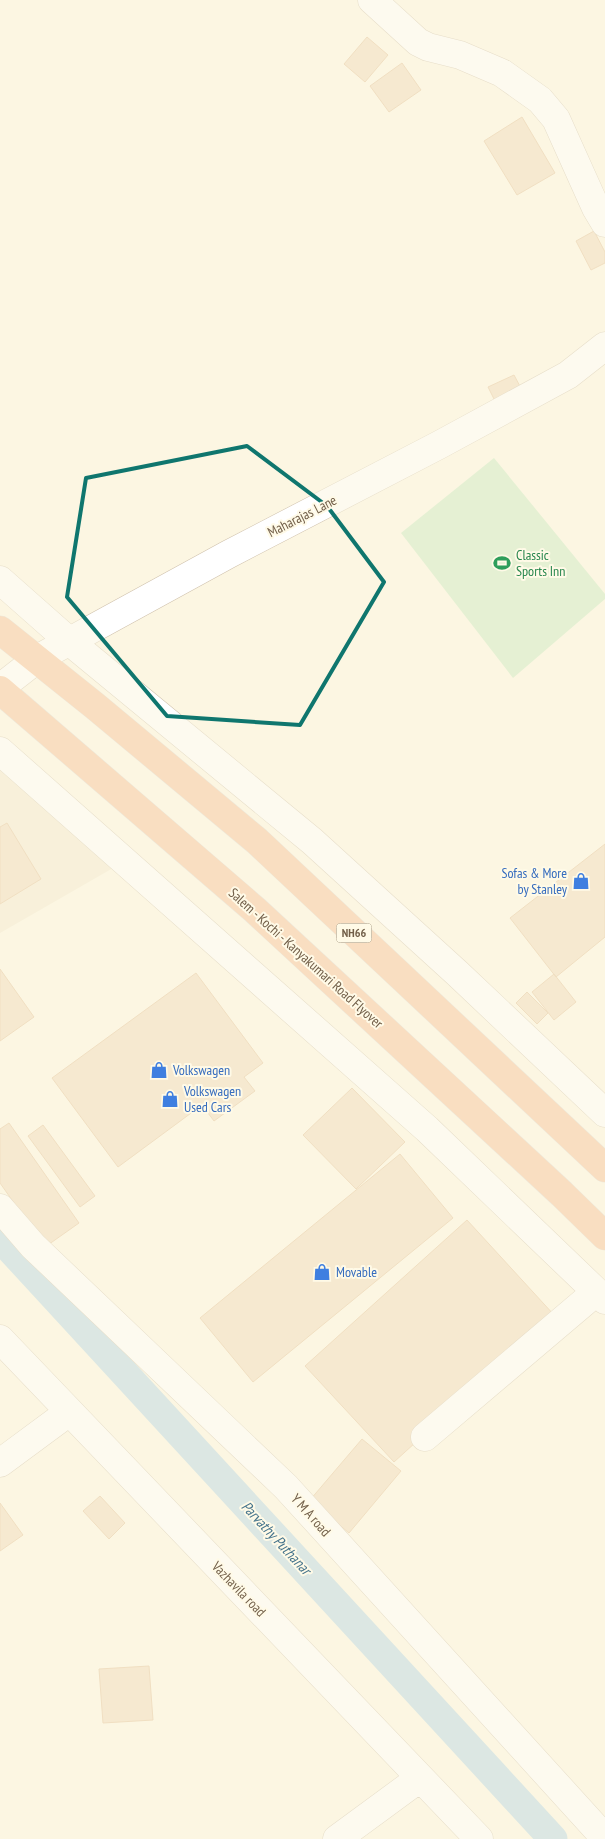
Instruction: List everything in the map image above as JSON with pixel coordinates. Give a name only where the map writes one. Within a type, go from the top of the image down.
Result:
[{"type":"highway","name":"NH66","points":[[0,630],[256,841],[605,1168]]},
{"type":"highway","name":"Salem - Kochi - Kanyakumari Road Flyover","points":[[0,689],[256,910],[605,1236]]},
{"type":"street","points":[[372,0],[418,42],[428,47],[460,54],[502,73],[540,100],[556,120],[596,208],[605,223]]},
{"type":"street","name":"Maharajas Lane","points":[[0,689],[37,659],[220,559],[439,445],[568,375],[605,346]]},
{"type":"street","points":[[0,580],[69,641],[312,841],[457,973],[605,1113]]},
{"type":"street","points":[[0,751],[427,1130],[601,1296],[424,1437]]},
{"type":"street","name":"Y M A road","points":[[0,1208],[33,1246],[286,1487],[605,1838]]},
{"type":"street","name":"Vazhavila road","points":[[0,1339],[479,1839]]},
{"type":"street","points":[[0,1463],[69,1412]]},
{"type":"street","points":[[337,1839],[420,1778]]},
{"type":"highlighted area","points":[[247,446],[327,506],[384,582],[300,725],[167,716],[67,597],[86,478]]},
{"type":"shaded area","points":[[0,768],[113,868],[0,933]]},
{"type":"green space","name":"Classic Sports Inn","points":[[494,458],[605,594],[605,599],[513,678],[401,533]]},
{"type":"building","points":[[367,37],[388,55],[365,82],[344,64]]},
{"type":"building","points":[[402,63],[421,90],[389,112],[370,86]]},
{"type":"building","points":[[522,117],[555,173],[517,195],[484,141]]},
{"type":"building","points":[[594,231],[605,252],[605,263],[591,270],[576,241]]},
{"type":"building","points":[[514,375],[522,390],[496,403],[488,387]]},
{"type":"building","points":[[7,823],[41,879],[0,904],[0,827]]},
{"type":"building","name":"Sofas & More by Stanley","points":[[605,844],[605,937],[556,977],[510,918]]},
{"type":"building","points":[[0,969],[34,1017],[0,1041]]},
{"type":"building","name":"Volkswagen","points":[[196,973],[263,1063],[244,1077],[255,1091],[214,1121],[202,1105],[118,1167],[52,1078]]},
{"type":"building","points":[[554,974],[576,1002],[554,1020],[532,992]]},
{"type":"building","points":[[527,992],[548,1013],[537,1024],[516,1003]]},
{"type":"building","points":[[352,1088],[405,1142],[356,1189],[303,1135]]},
{"type":"building","points":[[9,1123],[79,1223],[45,1247],[0,1183],[0,1129]]},
{"type":"building","points":[[43,1125],[95,1196],[80,1207],[28,1136]]},
{"type":"building","name":"Movable","points":[[400,1154],[453,1218],[253,1382],[200,1318]]},
{"type":"building","points":[[467,1220],[555,1316],[394,1462],[305,1366]]},
{"type":"building","points":[[362,1439],[401,1471],[349,1533],[310,1500]]},
{"type":"building","points":[[100,1496],[125,1523],[109,1539],[83,1511]]},
{"type":"building","points":[[0,1503],[23,1535],[0,1551]]},
{"type":"building","points":[[149,1666],[153,1720],[103,1723],[99,1669]]},
{"type":"waterway","name":"Parvathy Puthanar","points":[[0,1238],[553,1839]]},
{"type":"place","name":"Classic Sports Inn","points":[[502,563]]},
{"type":"place","name":"Sofas & More by Stanley","points":[[581,881]]},
{"type":"place","name":"Volkswagen","points":[[159,1070]]},
{"type":"place","name":"Volkswagen Used Cars","points":[[170,1099]]},
{"type":"place","name":"Movable","points":[[322,1272]]}]
